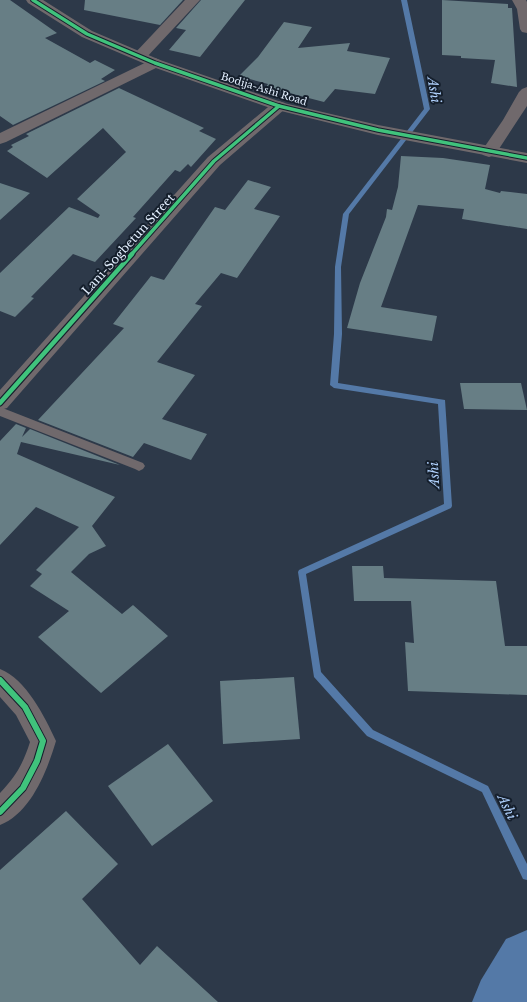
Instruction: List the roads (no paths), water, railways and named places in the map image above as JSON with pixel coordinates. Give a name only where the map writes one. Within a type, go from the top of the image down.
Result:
[{"type":"street","name":"Bodija-Ashi Road","points":[[33,0],[87,34],[155,63],[279,106],[378,130],[527,158]]},
{"type":"street","points":[[140,56],[193,0]]},
{"type":"street","points":[[523,6],[527,29]]},
{"type":"street","points":[[0,140],[155,63]]},
{"type":"street","points":[[489,152],[511,120],[527,92]]},
{"type":"street","name":"Lani-Sogbetun Street","points":[[0,403],[214,161],[279,106]]},
{"type":"street","points":[[0,680],[25,707],[43,741],[37,761],[23,788],[0,812]]},
{"type":"lane","points":[[0,411],[139,466]]},
{"type":"waterway","name":"Ashi","points":[[404,0],[427,109],[346,214],[338,267],[338,334],[334,385],[442,402],[448,506],[302,572],[317,674],[370,733],[485,789],[527,875]]},
{"type":"waterway","points":[[503,1002],[527,960]]}]
